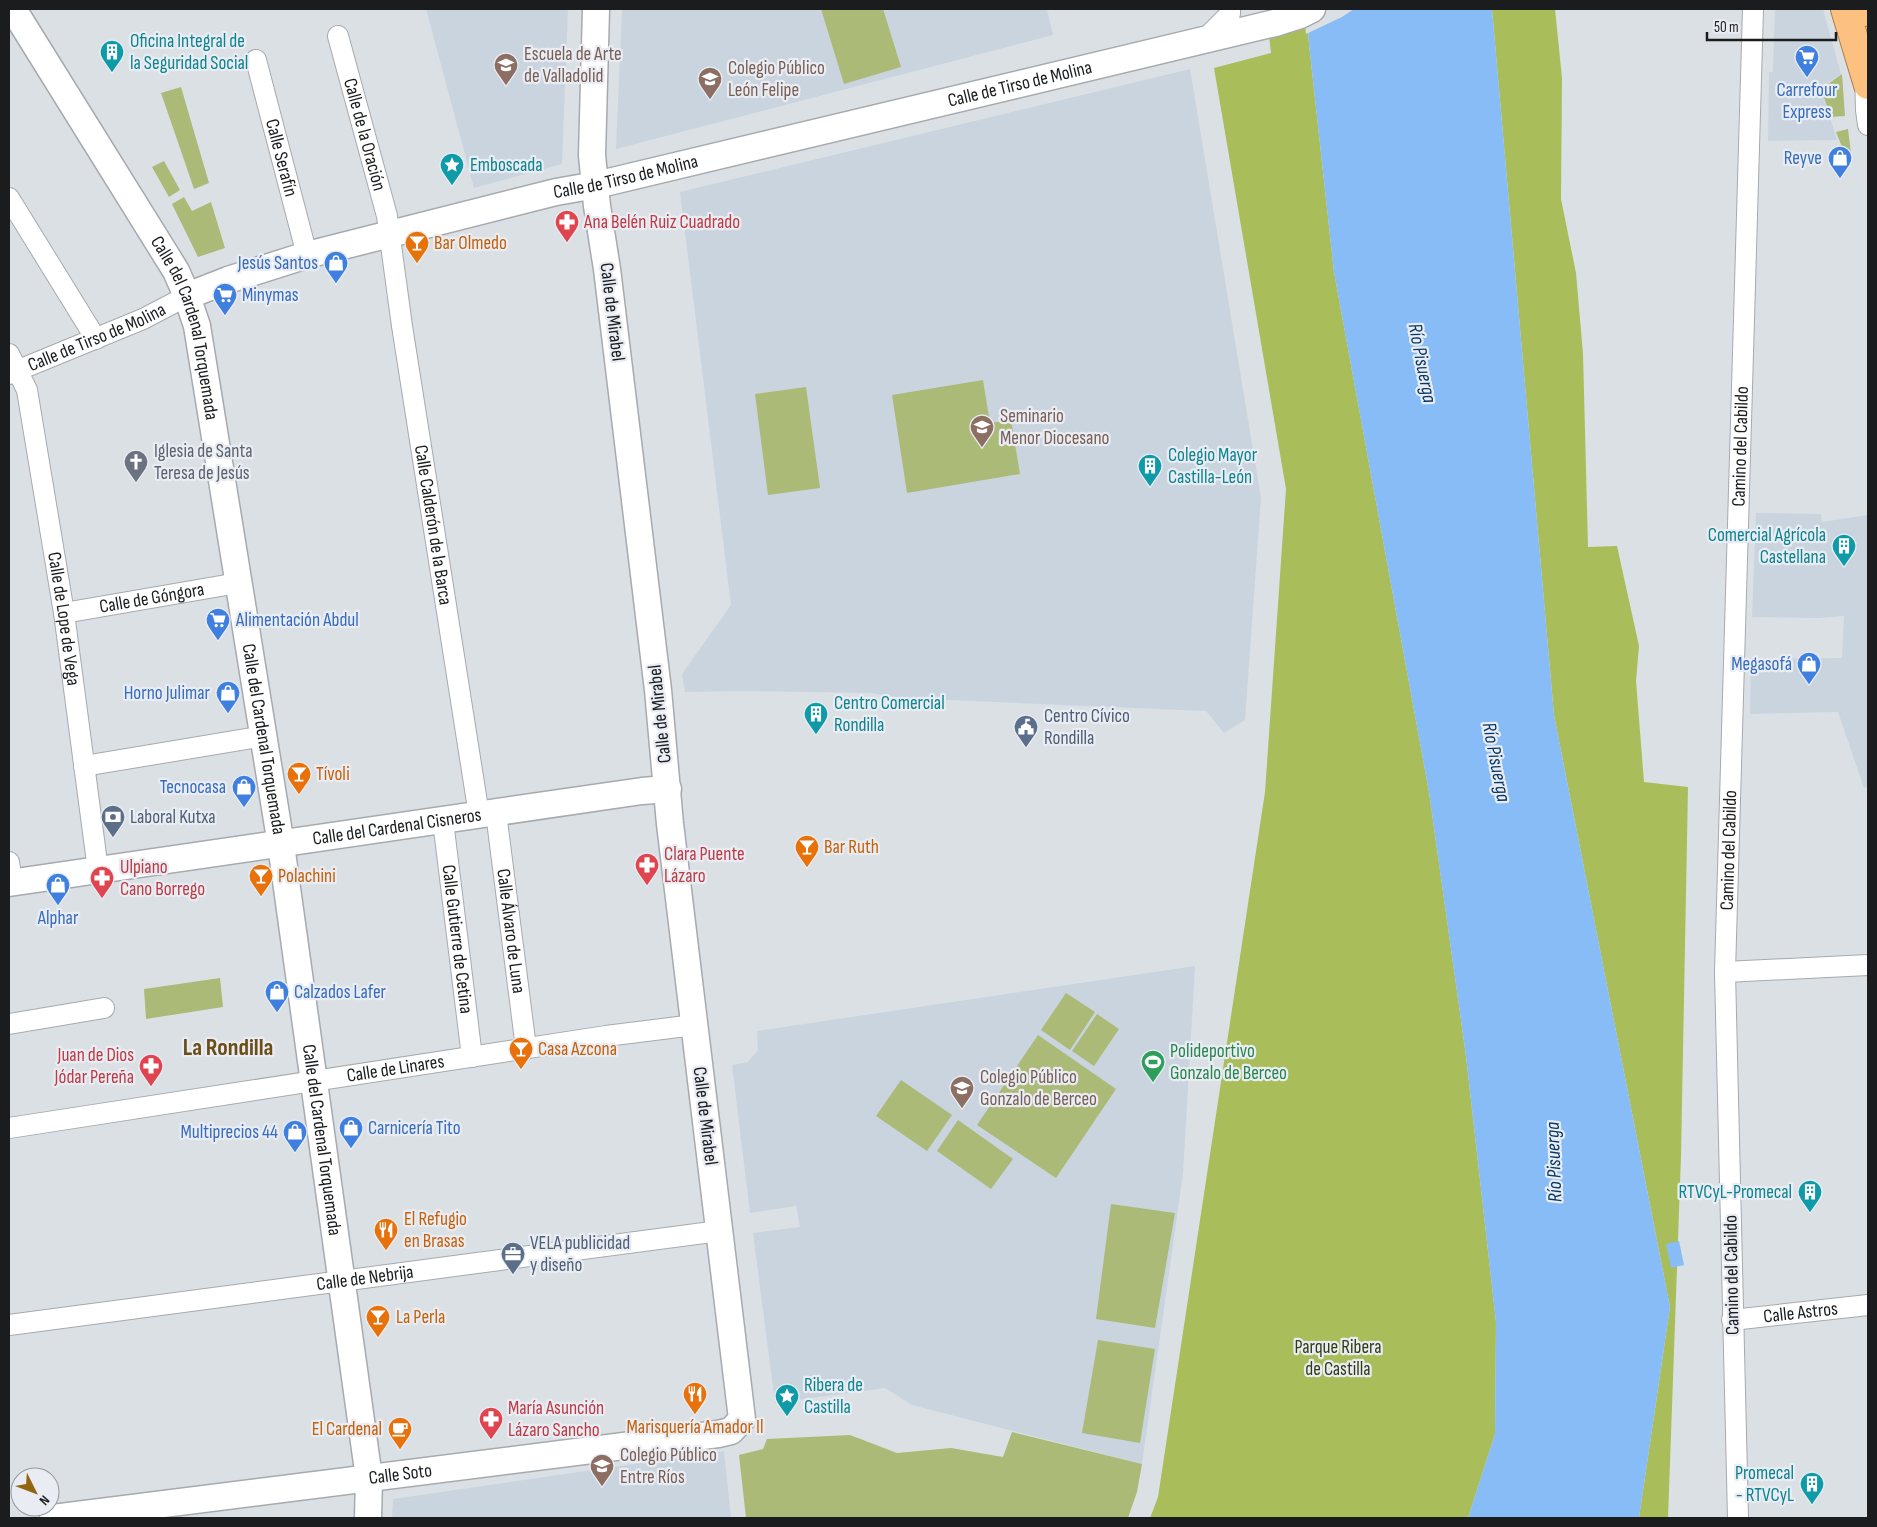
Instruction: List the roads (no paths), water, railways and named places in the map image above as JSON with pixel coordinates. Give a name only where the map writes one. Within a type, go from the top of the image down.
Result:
[{"type":"highway","points":[[1845,9],[1867,79]]},
{"type":"street","name":"Calle del Cardenal Torquemada","points":[[13,9],[176,271],[197,326],[232,532],[238,583],[281,844],[369,1478],[368,1518]]},
{"type":"street","name":"Calle de Mirabel","points":[[596,9],[592,147],[657,680],[671,832],[742,1419]]},
{"type":"street","points":[[1205,39],[1230,14],[1230,9]]},
{"type":"street","name":"Calle de Tirso de Molina","points":[[12,366],[96,339],[164,309],[187,296],[228,280],[307,255],[556,192],[596,185],[1205,39],[1250,18],[1300,15],[1312,9]]},
{"type":"street","name":"Camino del Cabildo","points":[[1738,1518],[1732,1320],[1726,972],[1753,9]]},
{"type":"street","name":"Calle de la Oración","points":[[338,36],[387,216],[390,235]]},
{"type":"street","name":"Calle Serafín","points":[[256,60],[307,255]]},
{"type":"street","points":[[1867,79],[1868,125]]},
{"type":"street","points":[[9,198],[96,339]]},
{"type":"street","name":"Calle Calderón de la Barca","points":[[390,235],[402,326],[488,814]]},
{"type":"street","name":"Calle de Lope de Vega","points":[[12,366],[28,390],[64,613],[98,870]]},
{"type":"street","name":"Calle de Góngora","points":[[64,613],[238,583]]},
{"type":"street","points":[[84,766],[264,736]]},
{"type":"street","name":"Calle del Cardenal Cisneros","points":[[10,876],[98,870],[642,791],[668,789]]},
{"type":"street","name":"Calle Álvaro de Luna","points":[[488,814],[526,1048]]},
{"type":"street","name":"Calle Gutierre de Cetina","points":[[443,821],[472,1057]]},
{"type":"street","points":[[1726,972],[1868,965]]},
{"type":"street","points":[[9,1024],[104,1008]]},
{"type":"street","name":"Calle de Linares","points":[[9,1128],[526,1048],[694,1025]]},
{"type":"street","name":"Calle de Nebrija","points":[[9,1325],[719,1231]]},
{"type":"street","name":"Calle Astros","points":[[1732,1320],[1868,1305]]},
{"type":"street","name":"Calle Soto","points":[[53,1518],[98,1515],[369,1478],[718,1434],[730,1431],[742,1419]]},
{"type":"water","name":"Río Pisuerga","points":[[1307,9],[1492,9],[1554,715],[1670,1307],[1639,1518],[1468,1518],[1495,1434],[1496,1322],[1466,1056],[1429,792],[1334,272],[1309,44]]},
{"type":"water","points":[[1679,1241],[1684,1265],[1671,1268],[1666,1244]]},
{"type":"place","name":"Oficina Integral de la Seguridad Social","points":[[112,73]]},
{"type":"place","name":"Carrefour Express","points":[[1807,78]]},
{"type":"place","name":"Escuela de Arte de Valladolid","points":[[506,86]]},
{"type":"place","name":"Colegio Público León Felipe","points":[[710,100]]},
{"type":"place","name":"Reyve","points":[[1840,179]]},
{"type":"place","name":"Emboscada","points":[[452,186]]},
{"type":"place","name":"Ana Belén Ruiz Cuadrado","points":[[567,243]]},
{"type":"place","name":"Bar Olmedo","points":[[417,264]]},
{"type":"place","name":"Jesús Santos","points":[[336,284]]},
{"type":"place","name":"Minymas","points":[[225,316]]},
{"type":"place","name":"Seminario Menor Diocesano","points":[[982,448]]},
{"type":"place","name":"Iglesia de Santa Teresa de Jesús","points":[[136,483]]},
{"type":"place","name":"Colegio Mayor Castilla-León","points":[[1150,487]]},
{"type":"place","name":"Comercial Agrícola Castellana","points":[[1844,567]]},
{"type":"place","name":"Alimentación Abdul","points":[[218,641]]},
{"type":"place","name":"Megasofá","points":[[1809,685]]},
{"type":"place","name":"Horno Julimar","points":[[228,714]]},
{"type":"place","name":"Centro Comercial Rondilla","points":[[816,735]]},
{"type":"place","name":"Centro Cívico Rondilla","points":[[1026,748]]},
{"type":"place","name":"Tívoli","points":[[299,795]]},
{"type":"place","name":"Tecnocasa","points":[[244,808]]},
{"type":"place","name":"Laboral Kutxa","points":[[113,838]]},
{"type":"place","name":"Bar Ruth","points":[[807,868]]},
{"type":"place","name":"Clara Puente Lázaro","points":[[647,886]]},
{"type":"place","name":"Polachini","points":[[261,897]]},
{"type":"place","name":"Ulpiano Cano Borrego","points":[[102,899]]},
{"type":"place","name":"Alphar","points":[[58,906]]},
{"type":"place","name":"Calzados Lafer","points":[[277,1013]]},
{"type":"place","name":"Casa Azcona","points":[[521,1070]]},
{"type":"place","name":"Polideportivo Gonzalo de Berceo","points":[[1153,1083]]},
{"type":"place","name":"Juan de Dios Jódar Pereña","points":[[151,1087]]},
{"type":"place","name":"Colegio Público Gonzalo de Berceo","points":[[962,1109]]},
{"type":"place","name":"Carnicería Tito","points":[[351,1149]]},
{"type":"place","name":"Multiprecios 44","points":[[295,1153]]},
{"type":"place","name":"RTVCyL-Promecal","points":[[1810,1213]]},
{"type":"place","name":"El Refugio en Brasas","points":[[386,1251]]},
{"type":"place","name":"VELA publicidad y diseño","points":[[513,1275]]},
{"type":"place","name":"La Perla","points":[[378,1338]]},
{"type":"place","name":"Marisquería Amador Il","points":[[695,1415]]},
{"type":"place","name":"Ribera de Castilla","points":[[787,1417]]},
{"type":"place","name":"María Asunción Lázaro Sancho","points":[[491,1440]]},
{"type":"place","name":"El Cardenal","points":[[400,1450]]},
{"type":"place","name":"Colegio Público Entre Ríos","points":[[602,1487]]},
{"type":"place","name":"Promecal - RTVCyL","points":[[1812,1505]]},
{"type":"district","name":"La Rondilla","points":[[228,1047]]},
{"type":"park label","name":"Parque Ribera de Castilla","points":[[1338,1358]]}]
